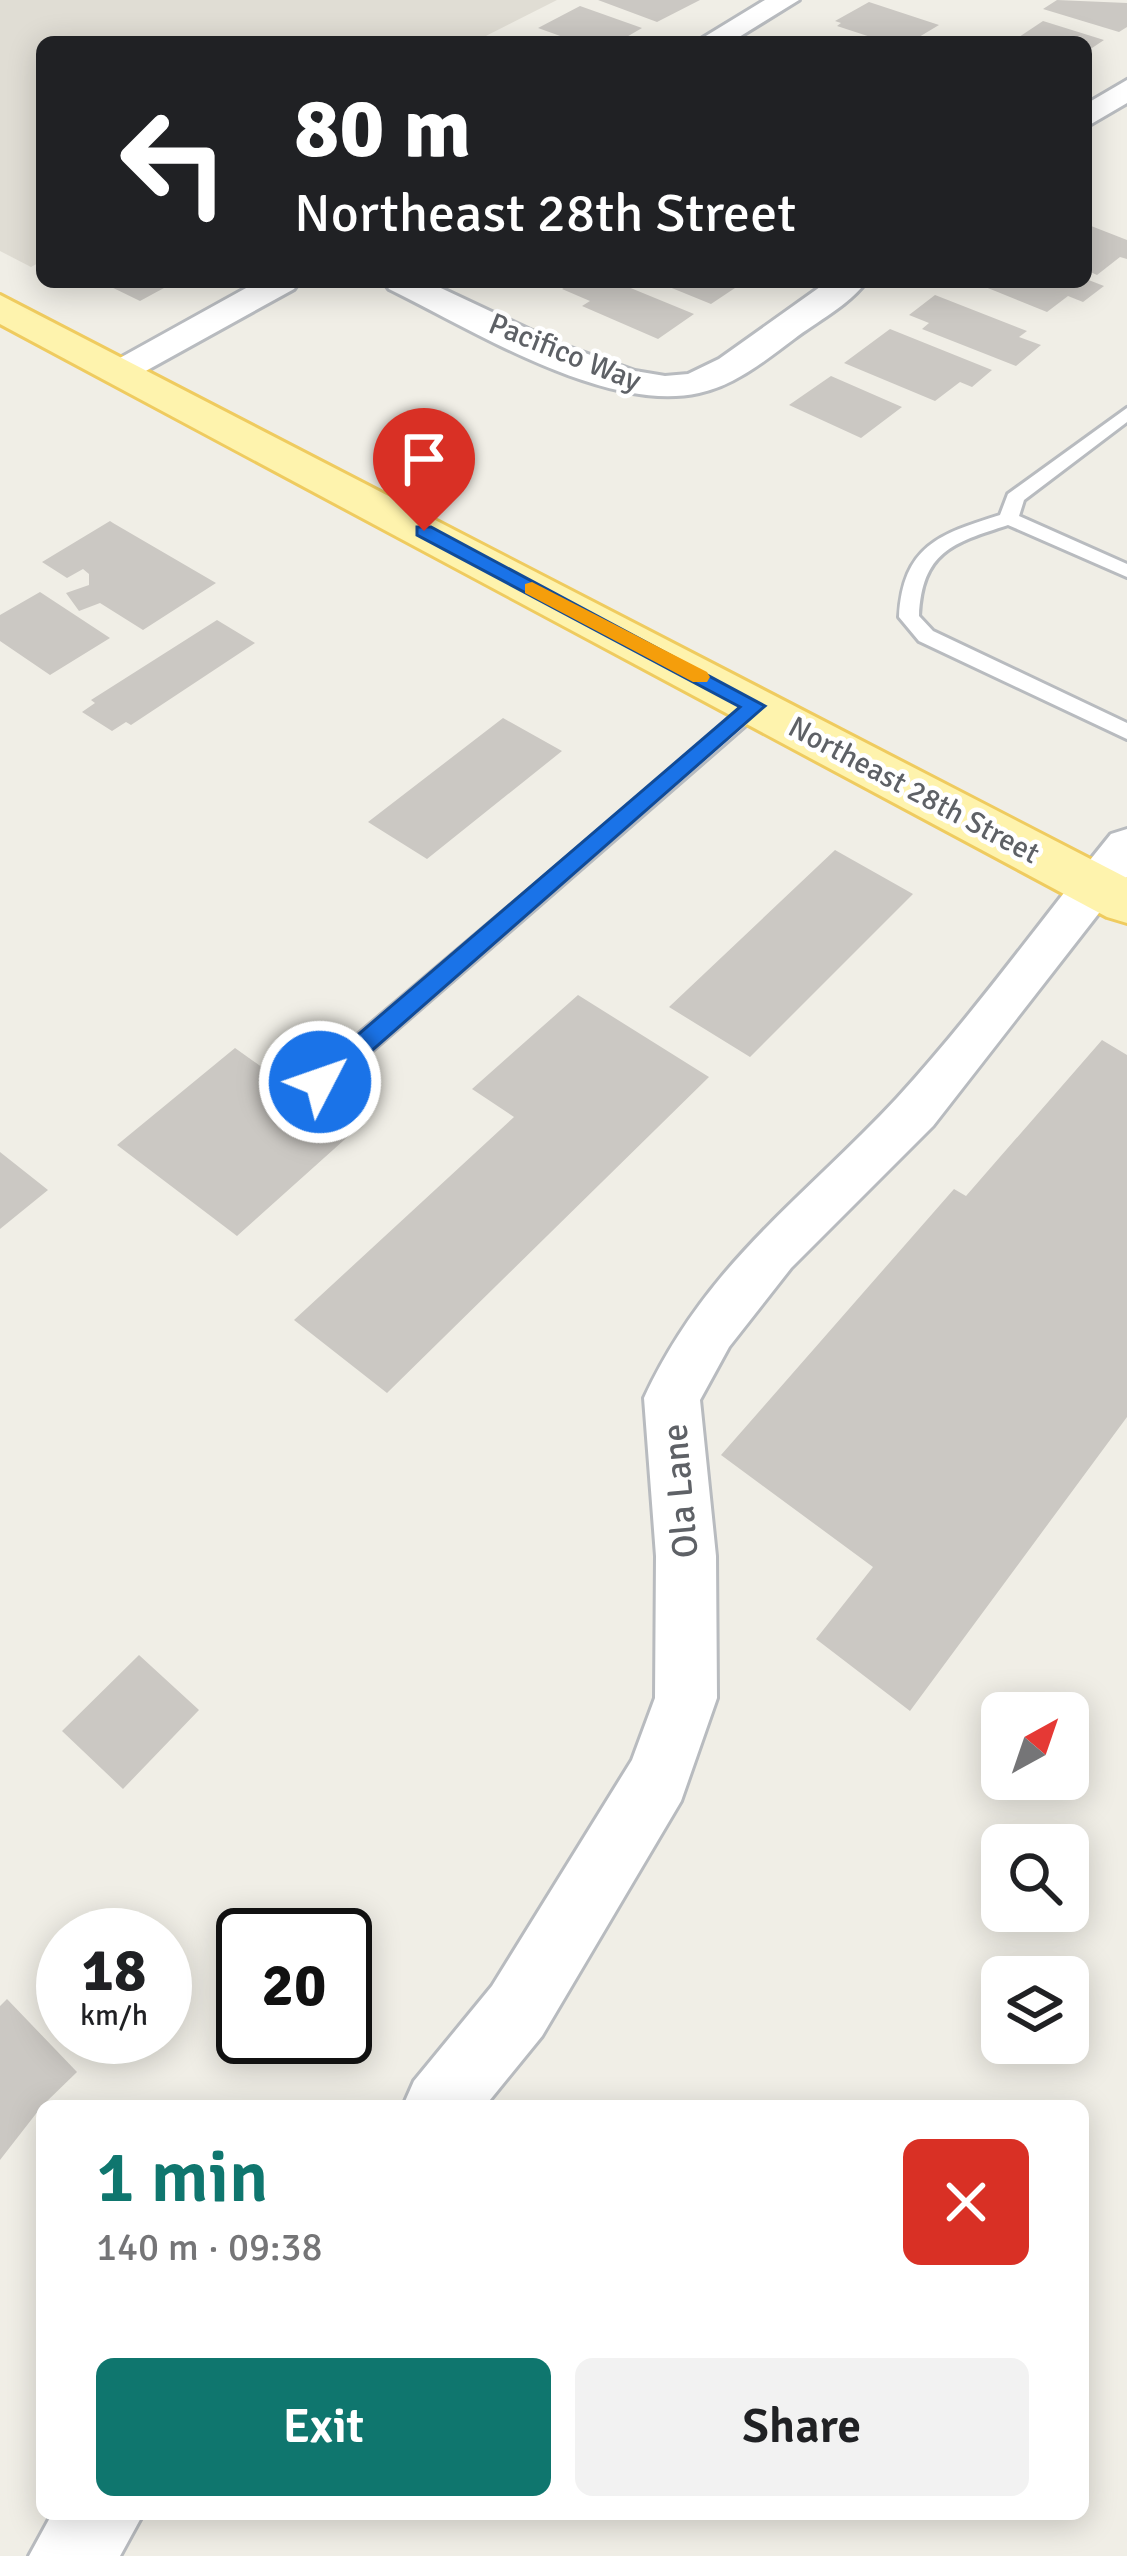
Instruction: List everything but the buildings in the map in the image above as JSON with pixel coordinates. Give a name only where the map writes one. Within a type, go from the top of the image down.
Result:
[{"type":"main road","name":"Northeast 28th Street","points":[[0,307],[755,706],[1116,877]]},
{"type":"street","points":[[721,36],[785,0]]},
{"type":"street","points":[[1092,114],[1127,89]]},
{"type":"street","points":[[121,371],[271,288]]},
{"type":"street","name":"Pacifico Way","points":[[414,288],[611,376],[657,388],[682,387],[717,374],[840,288]]},
{"type":"street","name":"Ola Lane","points":[[444,2100],[517,2011],[658,1778],[686,1698],[686,1556],[672,1398],[710,1330],[772,1252],[915,1112],[1116,877]]},
{"type":"street","points":[[68,2556],[98,2520]]},
{"type":"lane","points":[[1009,519],[1016,498],[1127,413]]},
{"type":"lane","points":[[1127,571],[1009,519],[943,540],[926,556],[908,592],[909,617],[926,636],[1127,732]]},
{"type":"lane","points":[[320,1082],[755,706]]},
{"type":"shaded area","points":[[0,0],[557,0],[486,36],[36,36],[36,264],[31,267],[0,251]]},
{"type":"slow traffic","points":[[532,588],[700,677]]},
{"type":"route","points":[[320,1082],[755,706],[424,531]]}]
